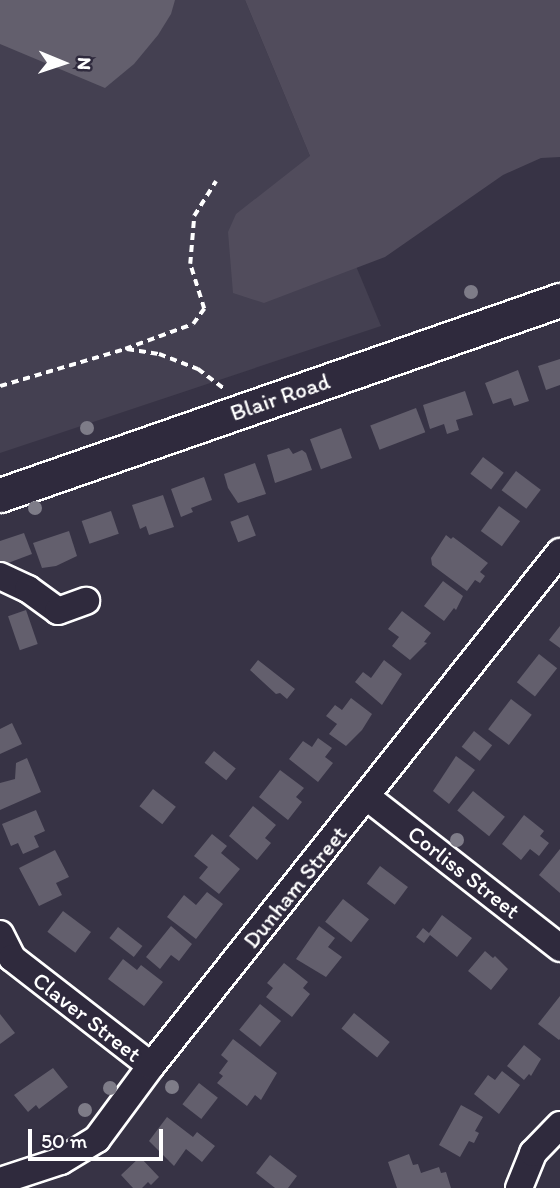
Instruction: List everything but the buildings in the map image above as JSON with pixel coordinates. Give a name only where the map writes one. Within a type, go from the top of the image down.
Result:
[{"type":"main road","name":"Blair Road","points":[[0,495],[560,300]]},
{"type":"street","name":"Dunham Street","points":[[0,1181],[61,1161],[97,1139],[151,1066],[560,552]]},
{"type":"street","points":[[0,576],[28,589],[58,611],[86,601]]},
{"type":"street","name":"Corliss Street","points":[[367,797],[560,948]]},
{"type":"street","name":"Claver Street","points":[[0,934],[12,958],[151,1066]]},
{"type":"street","points":[[519,1188],[533,1153],[560,1125]]},
{"type":"path","points":[[0,386],[125,349],[193,324],[204,309],[190,264],[194,216],[216,181]]},
{"type":"path","points":[[125,349],[159,354],[198,369],[222,388],[231,389]]},
{"type":"shaded area","points":[[0,0],[245,0],[381,326],[0,453]]},
{"type":"shaded area","points":[[245,0],[560,0],[560,157],[541,158],[503,175],[385,257],[264,303],[233,293],[228,232],[236,214],[310,156]]}]
